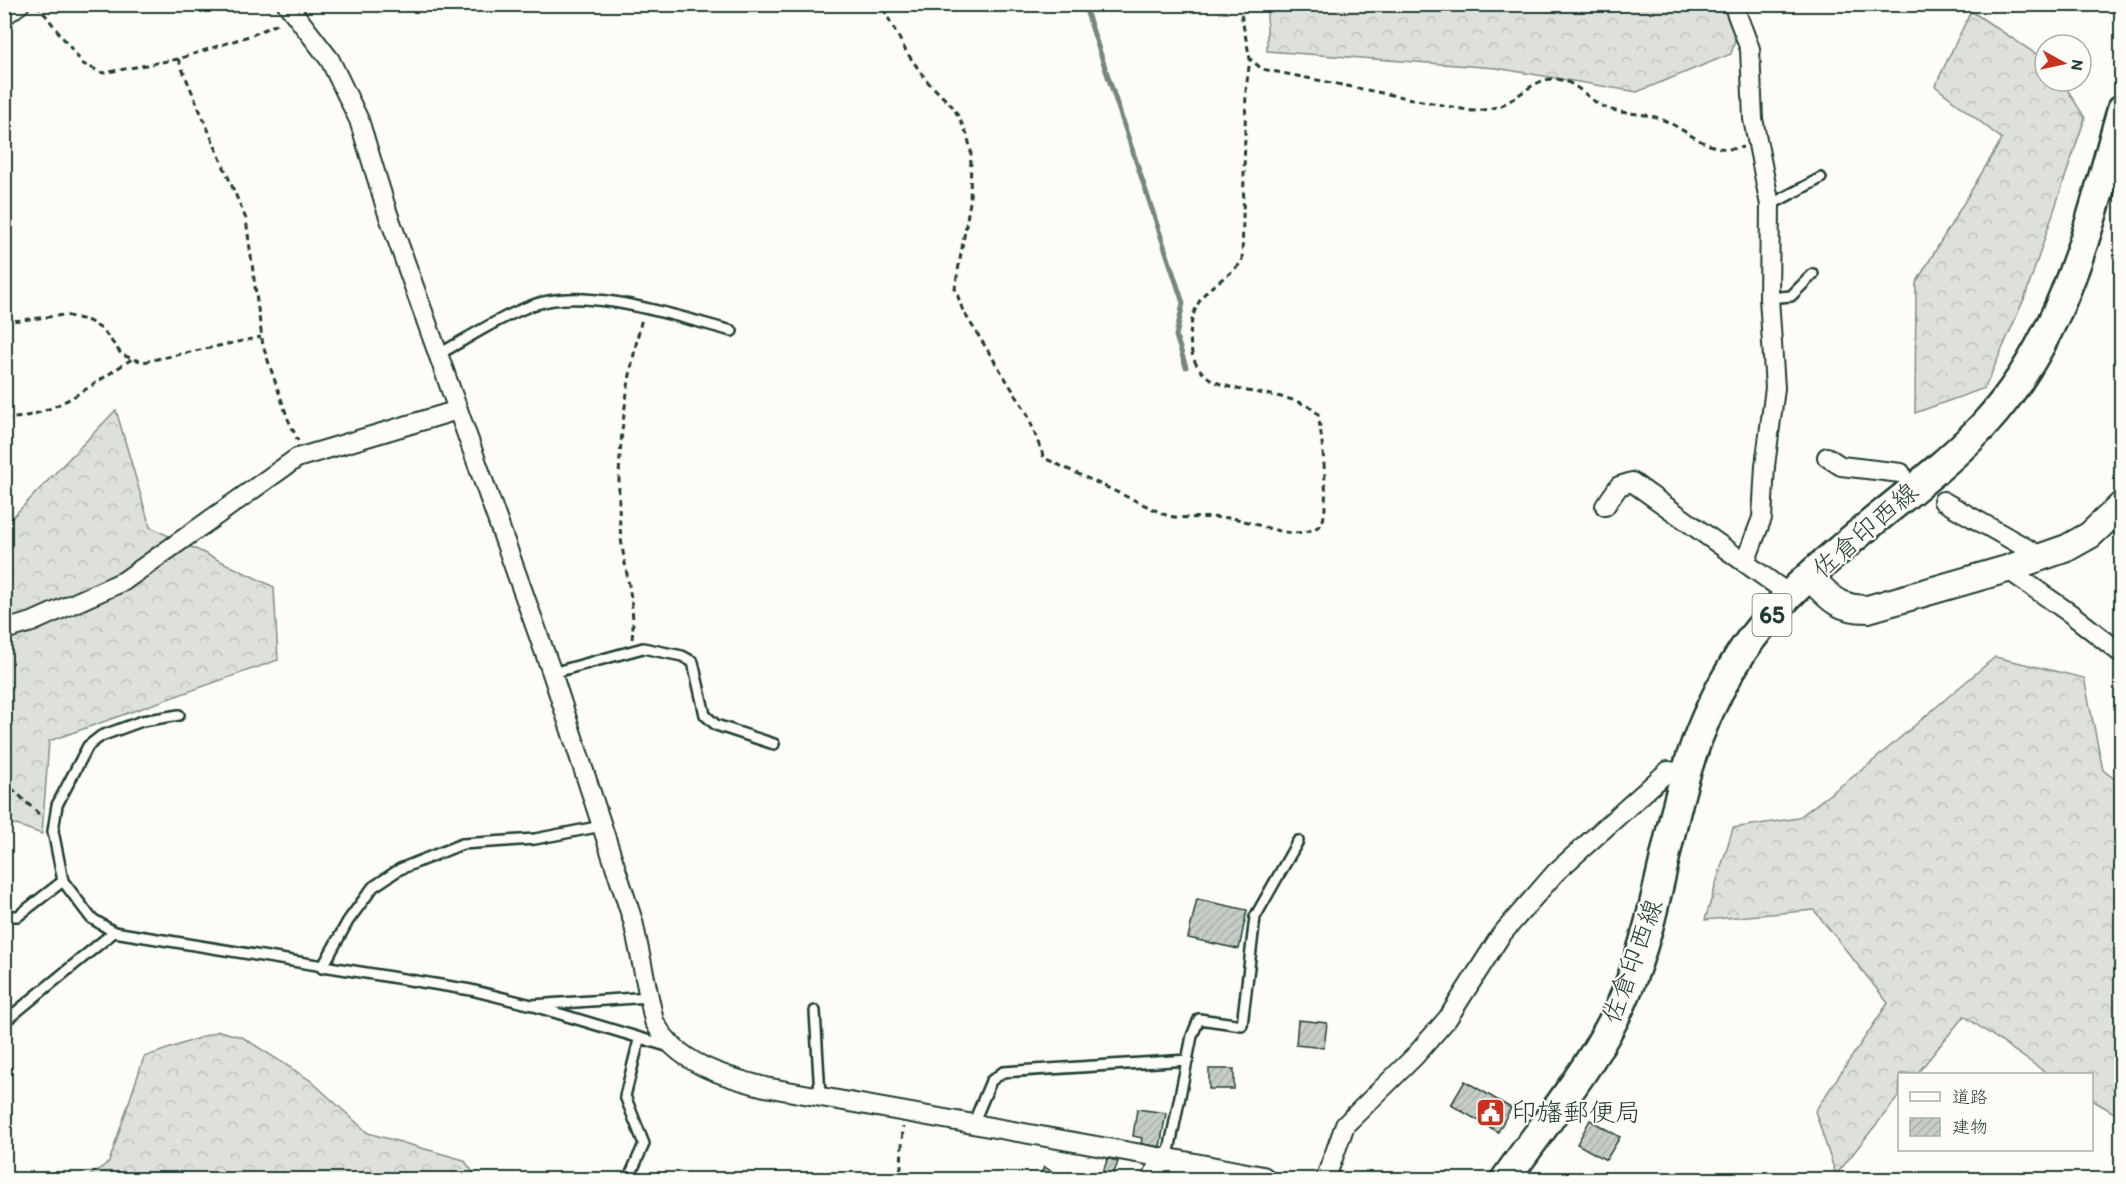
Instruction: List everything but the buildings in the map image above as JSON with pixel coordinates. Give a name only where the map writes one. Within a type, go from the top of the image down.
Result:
[{"type":"main road","name":"佐倉印西線","points":[[1505,1179],[1604,1038],[1626,994],[1650,925],[1686,774],[1714,700],[1734,664],[1800,586],[1982,426],[2033,361],[2056,319],[2082,250],[2121,109]]},
{"type":"street","points":[[4,16],[20,4]]},
{"type":"street","points":[[1733,4],[1750,49],[1756,143],[1770,205],[1769,298],[1775,388],[1762,518],[1746,560]]},
{"type":"street","points":[[292,10],[330,60],[355,109],[387,211],[552,673],[636,930],[654,1021],[662,1035],[675,1048],[722,1076],[1164,1158],[1162,1167],[1262,1179]]},
{"type":"street","points":[[4,630],[40,619],[124,581],[297,459],[458,410]]},
{"type":"street","points":[[1827,457],[1841,466],[1901,473]]},
{"type":"street","points":[[1605,506],[1619,486],[1632,482],[1712,541],[1746,560],[1840,605],[1851,609],[1868,609],[2042,557],[2091,535],[2121,505]]},
{"type":"street","points":[[1943,501],[2042,557]]},
{"type":"street","points":[[2007,569],[2072,614],[2121,654]]},
{"type":"street","points":[[1325,1179],[1345,1125],[1414,1057],[1448,1018],[1501,935],[1556,872],[1668,771],[1686,774]]},
{"type":"lane","points":[[1770,205],[1821,178]]},
{"type":"lane","points":[[1769,298],[1791,296],[1813,274]]},
{"type":"lane","points":[[439,354],[495,322],[535,304],[559,299],[595,300],[645,308],[732,331]]},
{"type":"lane","points":[[552,673],[644,648],[682,656],[693,662],[705,715],[716,725],[774,744]]},
{"type":"lane","points":[[179,715],[142,721],[100,736],[88,746],[57,805],[53,831],[63,881],[90,918],[114,932],[322,968],[471,990],[532,1005],[639,1040],[675,1048]]},
{"type":"lane","points":[[322,968],[348,921],[373,887],[400,869],[462,844],[536,839],[602,826]]},
{"type":"lane","points":[[1162,1167],[1192,1036],[1199,1019],[1242,1025],[1255,916],[1298,841]]},
{"type":"lane","points":[[4,916],[18,916],[63,881]]},
{"type":"lane","points":[[4,1022],[114,932]]},
{"type":"lane","points":[[532,1005],[650,997]]},
{"type":"lane","points":[[815,1011],[820,1095]]},
{"type":"lane","points":[[628,1179],[644,1144],[625,1096],[639,1040]]},
{"type":"lane","points":[[973,1124],[991,1081],[1003,1072],[1188,1060]]},
{"type":"path","points":[[37,4],[83,64],[103,73],[178,59],[252,35],[292,10]]},
{"type":"path","points":[[892,4],[882,6],[907,53],[928,82],[954,108],[967,134],[971,151],[970,202],[955,288],[963,311],[1027,413],[1044,458],[1168,516],[1187,519],[1221,517],[1265,527],[1307,531],[1316,529],[1323,522],[1325,502],[1318,414],[1314,410],[1287,400],[1222,384],[1200,371],[1190,345],[1192,315],[1200,300],[1214,283],[1236,270],[1242,261],[1246,90],[1250,58],[1239,4]]},
{"type":"path","points":[[1250,58],[1262,69],[1472,111],[1503,104],[1542,81],[1565,80],[1605,108],[1658,118],[1696,141],[1737,148],[1756,143]]},
{"type":"path","points":[[178,59],[246,219],[261,338],[288,419],[306,456]]},
{"type":"path","points":[[630,652],[634,613],[621,537],[620,471],[630,365],[645,308]]},
{"type":"path","points":[[4,322],[65,315],[89,321],[102,330],[122,355],[143,362],[261,338]]},
{"type":"path","points":[[4,419],[39,414],[68,401],[132,358]]},
{"type":"path","points":[[4,781],[42,816],[54,823]]},
{"type":"path","points":[[897,1179],[901,1167],[903,1110]]},
{"type":"green space","points":[[1267,5],[1745,5],[1731,54],[1637,92],[1496,68],[1267,51]]},
{"type":"green space","points":[[1971,11],[2033,52],[2033,93],[2069,93],[2085,118],[2025,297],[1985,388],[1915,413],[1916,283],[2002,139],[1935,86]]},
{"type":"green space","points":[[116,410],[150,527],[274,587],[278,660],[49,741],[42,834],[5,821],[5,525]]},
{"type":"green space","points":[[1995,657],[2084,678],[2103,770],[2121,784],[2121,1117],[2093,1101],[2093,1073],[2047,1073],[1964,1016],[1918,1073],[1898,1073],[1898,1097],[1836,1175],[1815,1111],[1888,1003],[1814,910],[1705,920],[1733,828],[1798,818],[1867,766]]},
{"type":"green space","points":[[219,1031],[242,1037],[310,1080],[368,1133],[464,1160],[478,1179],[85,1179],[109,1162],[144,1057]]},
{"type":"waterway","points":[[1084,4],[1183,303],[1176,336],[1186,367]]},
{"type":"place","name":"印旛郵便局","points":[[1490,1112]]}]
